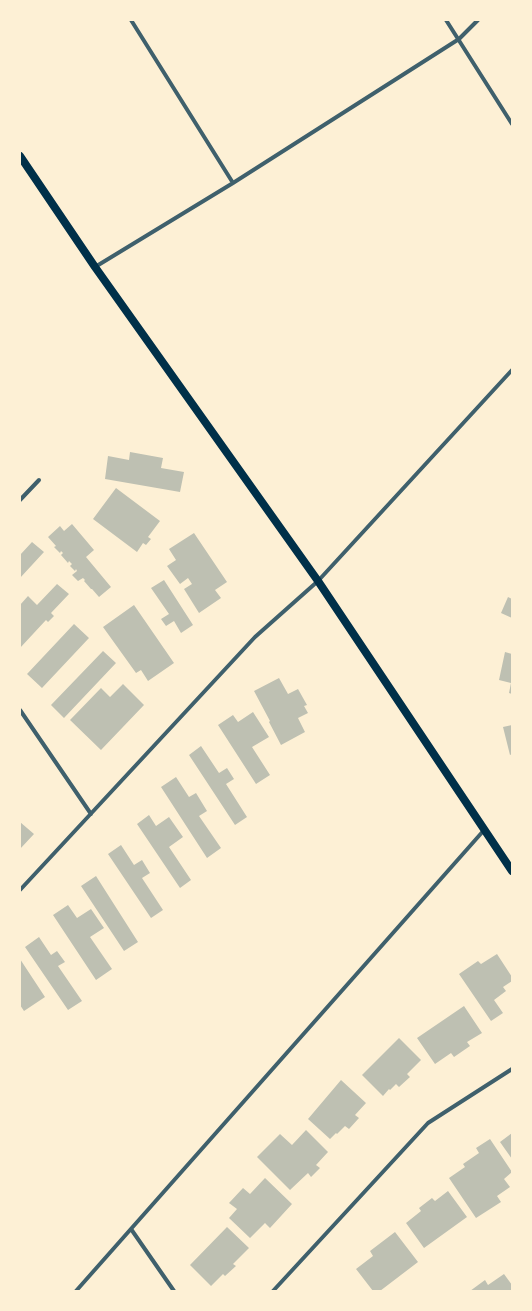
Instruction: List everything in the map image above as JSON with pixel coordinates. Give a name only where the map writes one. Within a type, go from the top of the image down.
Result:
[{"type":"main road","points":[[20,156],[94,267],[318,581],[512,871]]},
{"type":"street","points":[[131,20],[233,183]]},
{"type":"street","points":[[446,20],[512,124]]},
{"type":"street","points":[[94,267],[233,183],[459,39],[478,20]]},
{"type":"street","points":[[20,890],[255,637],[318,581],[512,370]]},
{"type":"street","points":[[20,500],[39,480]]},
{"type":"street","points":[[20,710],[90,814]]},
{"type":"street","points":[[76,1291],[485,829]]},
{"type":"street","points":[[273,1291],[428,1123],[512,1069]]},
{"type":"street","points":[[131,1229],[174,1291]]},
{"type":"building","points":[[130,452],[163,458],[161,468],[184,472],[180,492],[105,479],[108,456],[129,460]]},
{"type":"building","points":[[116,488],[160,521],[148,537],[151,539],[146,545],[143,543],[137,552],[93,519]]},
{"type":"building","points":[[72,524],[94,550],[86,557],[111,587],[99,597],[83,578],[78,581],[72,575],[77,571],[76,569],[75,571],[70,566],[72,564],[69,561],[68,563],[61,555],[63,553],[61,551],[60,553],[54,547],[56,546],[48,537],[60,526],[64,531]]},
{"type":"building","points":[[194,533],[227,582],[215,590],[221,598],[199,613],[184,589],[192,584],[188,578],[180,584],[167,566],[176,560],[169,549]]},
{"type":"building","points":[[32,542],[44,552],[20,578],[20,555]]},
{"type":"building","points":[[164,580],[193,625],[181,633],[174,621],[166,626],[161,619],[169,614],[151,588]]},
{"type":"building","points":[[57,584],[69,594],[51,613],[54,616],[48,622],[46,620],[20,648],[20,605],[28,596],[37,605]]},
{"type":"building","points":[[508,597],[512,599],[512,618],[501,613]]},
{"type":"building","points":[[134,605],[174,663],[148,681],[141,670],[136,673],[103,627]]},
{"type":"building","points":[[74,624],[89,638],[42,688],[27,674]]},
{"type":"building","points":[[103,651],[116,663],[64,718],[51,705]]},
{"type":"building","points":[[505,652],[512,654],[512,694],[509,693],[511,683],[499,680]]},
{"type":"building","points":[[279,678],[288,694],[298,689],[307,705],[304,706],[308,713],[298,718],[305,732],[281,745],[254,691]]},
{"type":"building","points":[[123,684],[144,705],[101,750],[70,720],[101,688],[110,697]]},
{"type":"building","points":[[253,712],[269,737],[252,747],[270,775],[256,784],[218,725],[233,715],[238,722]]},
{"type":"building","points":[[512,725],[512,754],[510,755],[503,727]]},
{"type":"building","points":[[201,746],[219,773],[227,768],[234,779],[226,784],[247,817],[235,825],[189,755]]},
{"type":"building","points":[[176,777],[189,797],[196,793],[207,811],[199,816],[221,848],[207,858],[161,787]]},
{"type":"building","points":[[149,815],[156,826],[169,817],[183,837],[169,847],[191,880],[180,888],[137,824]]},
{"type":"building","points":[[20,822],[34,834],[20,849]]},
{"type":"building","points":[[121,845],[134,865],[142,860],[150,873],[142,878],[163,910],[151,918],[108,854]]},
{"type":"building","points":[[96,876],[138,942],[124,951],[81,886]]},
{"type":"building","points":[[68,905],[77,918],[91,909],[104,928],[90,937],[112,969],[96,980],[53,915]]},
{"type":"building","points":[[39,937],[51,955],[57,951],[65,962],[58,966],[82,1001],[68,1010],[25,947]]},
{"type":"building","points":[[497,954],[512,977],[512,981],[503,987],[506,991],[494,1000],[503,1013],[491,1021],[459,974],[478,961],[481,964]]},
{"type":"building","points":[[20,959],[45,997],[24,1011],[20,1005]]},
{"type":"building","points":[[464,1006],[482,1033],[467,1042],[470,1046],[454,1057],[451,1053],[435,1064],[417,1038]]},
{"type":"building","points":[[399,1038],[421,1060],[407,1074],[410,1077],[399,1087],[396,1084],[383,1096],[362,1075]]},
{"type":"building","points":[[341,1080],[366,1103],[355,1115],[359,1118],[349,1129],[345,1126],[330,1139],[308,1119]]},
{"type":"building","points":[[306,1130],[328,1152],[316,1165],[320,1168],[311,1177],[308,1173],[290,1190],[257,1157],[280,1134],[292,1145]]},
{"type":"building","points":[[512,1133],[512,1159],[500,1142]]},
{"type":"building","points":[[490,1139],[512,1172],[504,1179],[510,1187],[497,1196],[501,1202],[476,1218],[449,1178],[465,1167],[463,1164],[479,1153],[476,1148]]},
{"type":"building","points":[[265,1178],[292,1204],[270,1228],[265,1223],[250,1238],[229,1218],[237,1209],[229,1203],[243,1188],[250,1194]]},
{"type":"building","points":[[448,1191],[467,1217],[424,1248],[406,1223],[421,1211],[419,1208],[432,1198],[435,1201]]},
{"type":"building","points":[[227,1227],[249,1248],[233,1264],[236,1266],[225,1276],[223,1274],[211,1286],[190,1265]]},
{"type":"building","points":[[395,1232],[418,1262],[380,1291],[373,1291],[356,1269],[373,1256],[370,1251]]},
{"type":"building","points":[[504,1274],[512,1285],[512,1291],[470,1291],[485,1280],[488,1285]]}]
